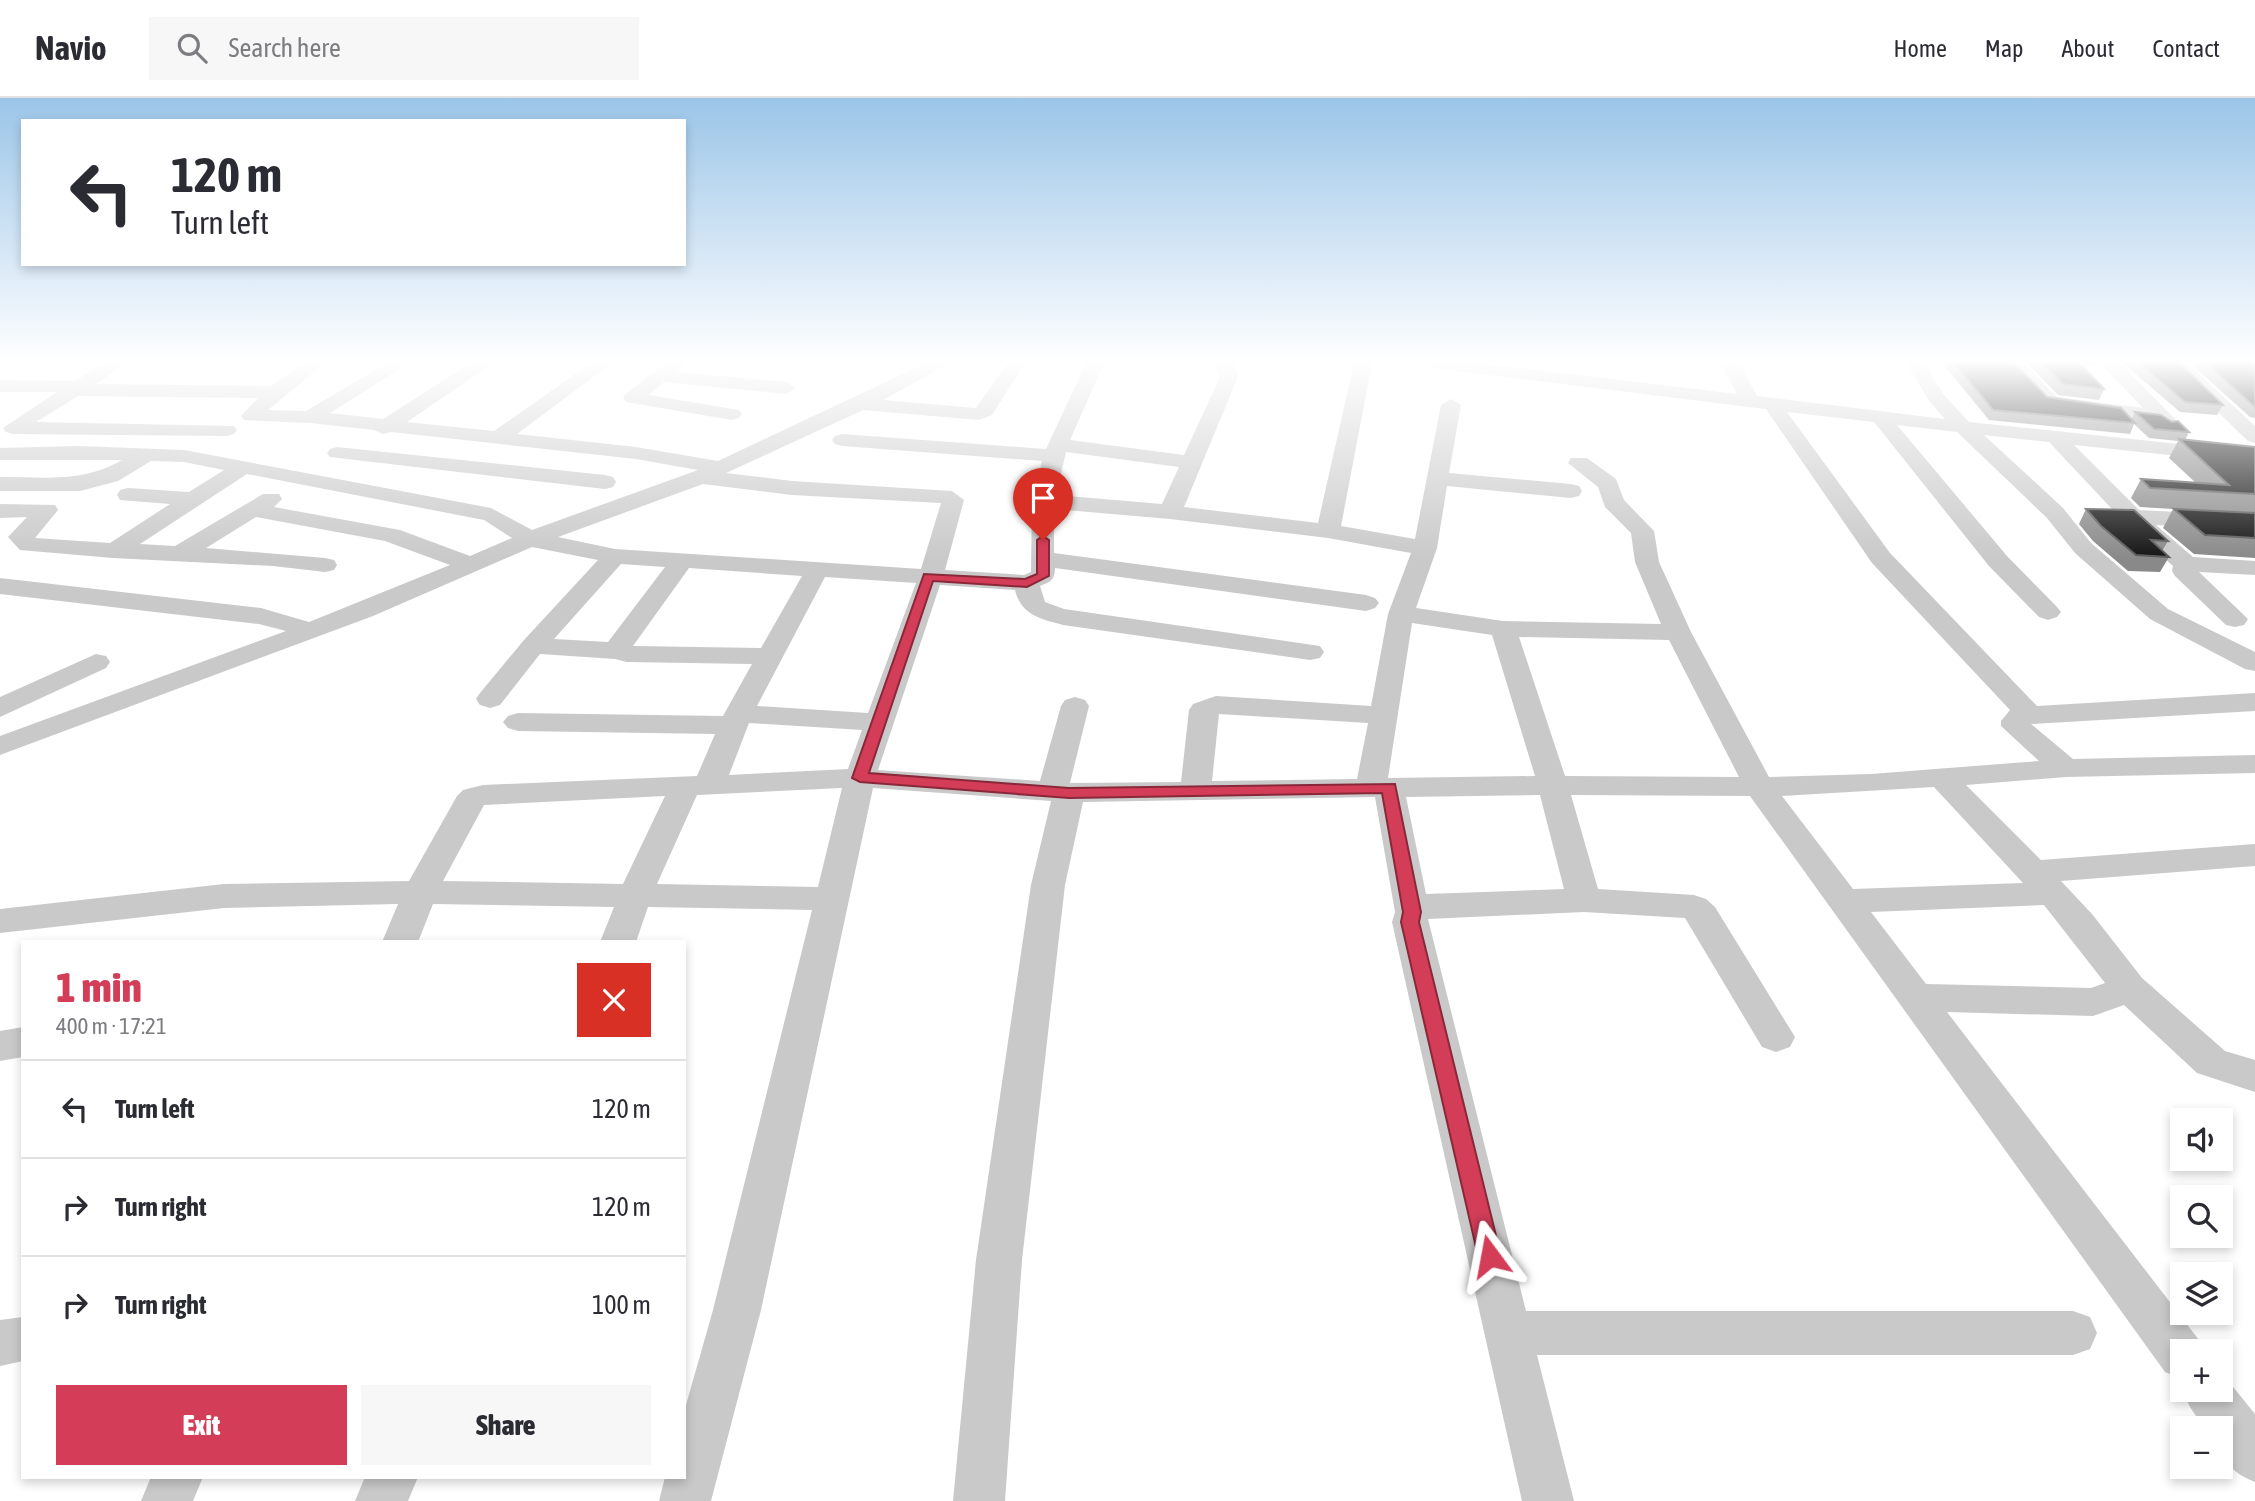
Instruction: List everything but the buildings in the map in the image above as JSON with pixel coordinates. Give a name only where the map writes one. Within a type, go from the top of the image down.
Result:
[{"type":"street","points":[[179,554],[253,510],[337,453],[383,428]]},
{"type":"street","points":[[411,428],[636,453],[711,472],[792,488],[951,497],[953,500],[939,549],[860,778],[737,1310],[685,1501]]},
{"type":"street","points":[[440,464],[504,428]]},
{"type":"street","points":[[0,746],[305,632],[530,539],[609,512],[711,472],[806,428]]},
{"type":"street","points":[[0,454],[148,454],[184,456],[245,466],[491,515],[530,539],[615,556],[1027,583],[1043,576],[1043,500],[1055,450],[1065,428]]},
{"type":"street","points":[[1170,512],[1207,428]]},
{"type":"street","points":[[1328,531],[1349,428]]},
{"type":"street","points":[[1447,428],[1425,548],[1401,614],[1384,715],[1380,788],[1412,912],[1410,922],[1548,1501]]},
{"type":"street","points":[[1788,428],[1881,558],[2024,708],[2025,715]]},
{"type":"street","points":[[1889,428],[1998,561],[2048,612]]},
{"type":"street","points":[[1964,428],[2055,513],[2083,548],[2160,614],[2255,663]]},
{"type":"street","points":[[1976,428],[2255,458]]},
{"type":"street","points":[[2072,428],[2080,439]]},
{"type":"street","points":[[2175,428],[2201,452]]},
{"type":"street","points":[[7,432],[227,430]]},
{"type":"street","points":[[2055,437],[2133,517],[2186,564],[2255,568]]},
{"type":"street","points":[[842,440],[1055,450],[1193,463]]},
{"type":"street","points":[[337,453],[605,482]]},
{"type":"street","points":[[0,531],[47,510],[148,454]]},
{"type":"street","points":[[1578,463],[1608,484],[1613,502],[1642,531],[1647,562],[1678,632],[1759,787],[2170,1340]]},
{"type":"street","points":[[113,551],[245,466]]},
{"type":"street","points":[[0,484],[80,484],[110,477]]},
{"type":"street","points":[[1439,479],[1571,491]]},
{"type":"street","points":[[128,495],[193,499]]},
{"type":"street","points":[[1043,500],[1328,531],[1425,548]]},
{"type":"street","points":[[0,511],[47,510]]},
{"type":"street","points":[[47,510],[20,537],[28,545],[325,565]]},
{"type":"street","points":[[253,510],[347,526],[439,550],[470,565]]},
{"type":"street","points":[[2055,513],[2255,523]]},
{"type":"street","points":[[490,699],[533,646],[615,556]]},
{"type":"street","points":[[1043,559],[1366,603]]},
{"type":"street","points":[[618,651],[622,641],[681,562]]},
{"type":"street","points":[[2186,564],[2184,571],[2245,620]]},
{"type":"street","points":[[619,940],[635,896],[736,720],[817,570]]},
{"type":"street","points":[[1027,583],[1029,601],[1040,611],[1063,617],[1310,652]]},
{"type":"street","points":[[0,586],[261,616],[296,626],[305,632]]},
{"type":"street","points":[[1401,614],[1503,629],[1678,632]]},
{"type":"street","points":[[2160,614],[2245,620]]},
{"type":"street","points":[[1503,629],[1553,785],[1584,900]]},
{"type":"street","points":[[533,646],[618,651],[627,654],[770,656]]},
{"type":"street","points":[[0,708],[96,662]]},
{"type":"street","points":[[2066,768],[2016,726],[2015,721],[2025,715],[2255,702]]},
{"type":"street","points":[[1196,792],[1203,710],[1216,705],[1384,715]]},
{"type":"street","points":[[979,1501],[999,1260],[1048,885],[1075,706]]},
{"type":"street","points":[[518,722],[879,722]]},
{"type":"street","points":[[401,940],[420,892],[468,803],[474,797],[860,778],[1061,792],[1553,785],[1759,787],[1871,783],[2066,768],[2255,764]]},
{"type":"street","points":[[1941,776],[2080,923],[2129,988],[2211,1062],[2255,1076]]},
{"type":"street","points":[[1846,901],[2043,882],[2255,855]]},
{"type":"street","points":[[0,921],[224,896],[420,892],[832,899]]},
{"type":"street","points":[[1412,912],[1428,905],[1584,900],[1694,907],[1703,915],[1776,1037]]},
{"type":"street","points":[[1917,997],[2093,1002],[2129,988]]},
{"type":"street","points":[[0,1046],[21,1042]]},
{"type":"street","points":[[1508,1333],[2073,1333]]},
{"type":"street","points":[[0,1343],[21,1339]]},
{"type":"street","points":[[2216,1402],[2255,1456]]},
{"type":"street","points":[[166,1501],[176,1479]]},
{"type":"street","points":[[381,1501],[391,1479]]},
{"type":"route","points":[[1043,540],[1043,576],[1027,583],[929,577],[860,778],[1069,793],[1389,788],[1412,912],[1410,922],[1490,1256]]}]
